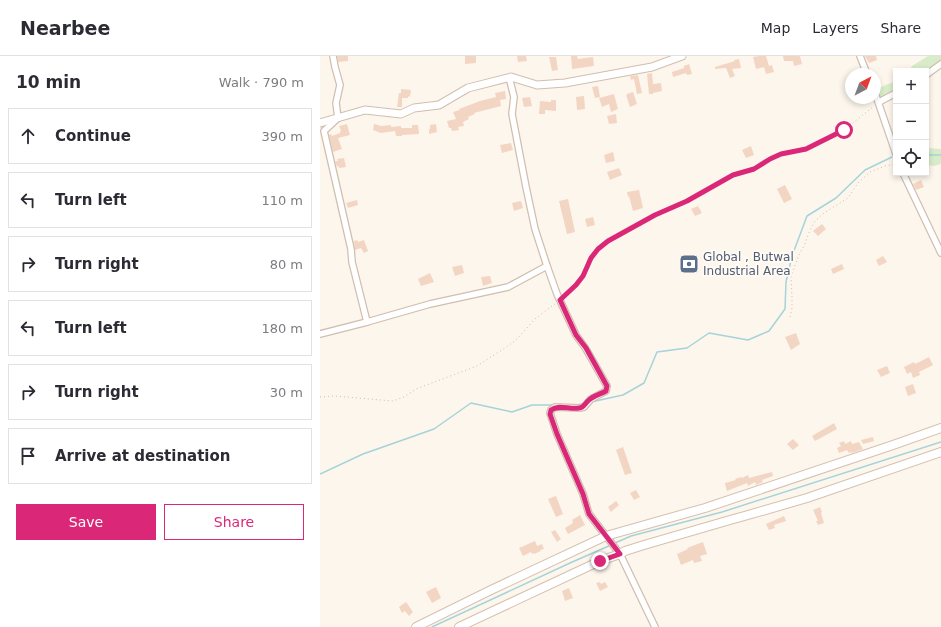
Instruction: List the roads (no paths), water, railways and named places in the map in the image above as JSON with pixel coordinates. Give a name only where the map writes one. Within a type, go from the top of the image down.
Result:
[{"type":"main road","points":[[416,627],[491,590],[608,538],[705,508],[941,428]]},
{"type":"main road","points":[[459,627],[600,561],[625,551],[807,498],[941,452]]},
{"type":"street","points":[[333,56],[340,85],[336,103],[338,118]]},
{"type":"street","points":[[320,123],[365,110],[401,114],[414,108],[439,106],[468,88],[510,77],[537,85],[565,83],[652,67],[682,56]]},
{"type":"street","points":[[860,56],[865,68]]},
{"type":"street","points":[[929,73],[941,64]]},
{"type":"street","points":[[510,77],[514,97],[512,114],[535,229],[557,294],[576,335],[586,348],[607,386],[606,391],[588,401],[580,408],[555,407],[551,410],[550,414],[583,494],[589,514],[620,554],[655,627]]},
{"type":"street","points":[[881,101],[893,95]]},
{"type":"street","points":[[880,104],[893,145]]},
{"type":"street","points":[[338,118],[324,131],[351,248],[352,262],[367,322]]},
{"type":"street","points":[[904,176],[941,253]]},
{"type":"street","points":[[320,334],[430,304],[508,287],[547,266]]},
{"type":"waterway","points":[[929,155],[941,155]]},
{"type":"waterway","points":[[591,402],[623,395],[644,383],[657,352],[687,348],[709,333],[748,340],[769,331],[785,309],[786,282],[792,256],[807,216],[836,198],[865,170],[892,157]]},
{"type":"waterway","points":[[320,474],[363,454],[434,429],[471,403],[512,412],[532,405],[554,405]]},
{"type":"waterway","points":[[575,405],[584,404]]},
{"type":"waterway","points":[[615,543],[631,536],[722,512],[941,442]]},
{"type":"waterway","points":[[432,627],[611,545]]},
{"type":"place","name":"Global , Butwal Industrial Area","points":[[689,264]]}]
